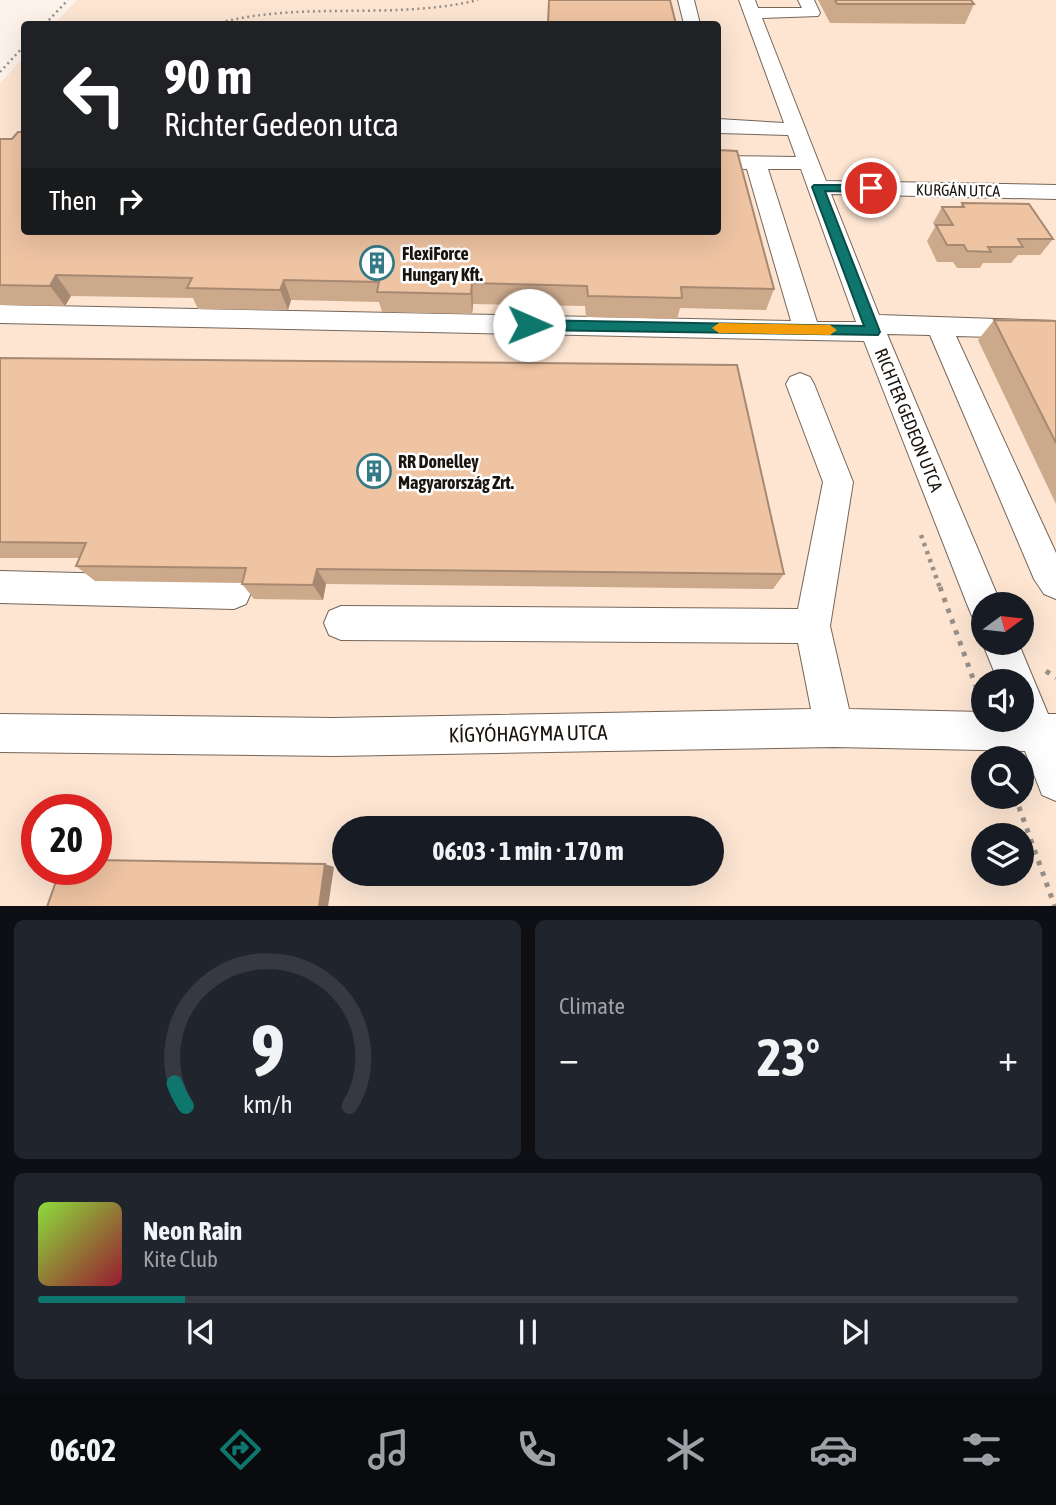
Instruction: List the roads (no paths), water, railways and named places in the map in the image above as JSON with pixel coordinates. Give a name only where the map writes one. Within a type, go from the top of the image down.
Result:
[{"type":"street","points":[[686,0],[691,21]]},
{"type":"street","points":[[749,6],[812,13],[806,0]]},
{"type":"street","name":"RICHTER GEDEON UTCA","points":[[749,6],[872,328],[979,592]]},
{"type":"street","points":[[721,128],[795,129]]},
{"type":"street","points":[[721,162],[809,163]]},
{"type":"street","points":[[756,163],[807,330]]},
{"type":"street","name":"KURGÁN UTCA","points":[[818,187],[1056,192]]},
{"type":"street","points":[[0,314],[807,330],[939,326],[1056,330]]},
{"type":"street","points":[[939,326],[1046,568],[1056,583]]},
{"type":"street","points":[[800,384],[838,482],[812,626],[834,728]]},
{"type":"street","points":[[0,587],[234,593]]},
{"type":"street","points":[[341,623],[812,626]]},
{"type":"street","points":[[1034,715],[1046,733],[1056,781]]},
{"type":"street","name":"KÍGYÓHAGYMA UTCA","points":[[0,733],[334,737],[834,728],[1046,733]]},
{"type":"place","name":"FlexiForce Hungary Kft.","points":[[377,263]]},
{"type":"place","name":"RR Donelley Magyarország Zrt.","points":[[374,471]]}]
